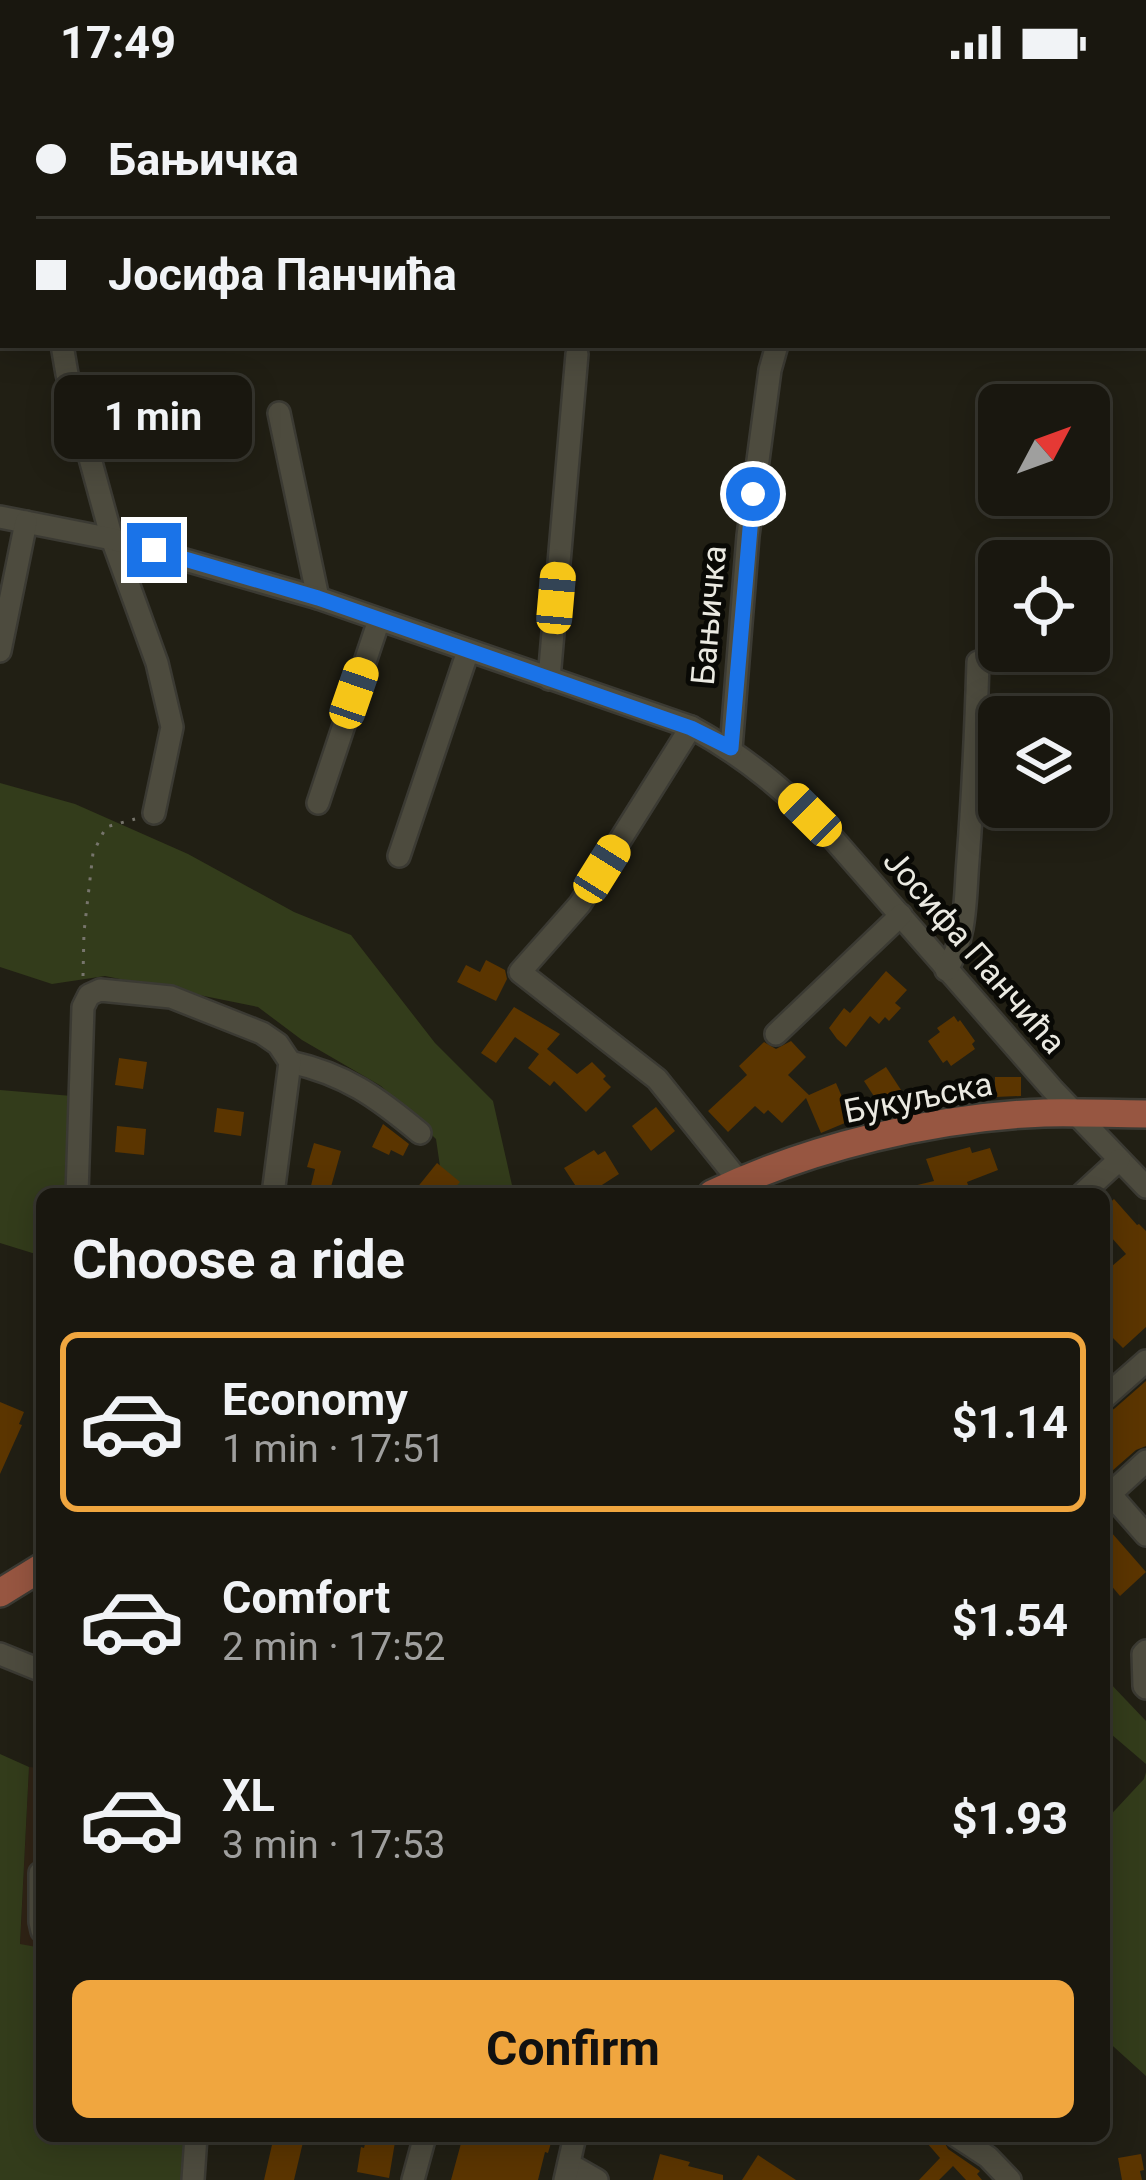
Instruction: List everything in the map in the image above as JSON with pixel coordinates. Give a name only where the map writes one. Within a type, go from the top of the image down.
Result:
[{"type":"main road","name":"Букуљска","points":[[724,1188],[827,1152],[916,1130],[1003,1116],[1146,1114]]},
{"type":"main road","points":[[0,1593],[36,1572]]},
{"type":"street","points":[[63,348],[112,539],[158,663],[172,728],[154,813]]},
{"type":"street","name":"Бањичка","points":[[731,748],[748,536],[777,348]]},
{"type":"street","points":[[549,679],[577,354]]},
{"type":"street","points":[[279,413],[318,598]]},
{"type":"street","name":"Јосифа Панчића","points":[[0,517],[112,539],[318,598],[691,728],[731,748],[790,795],[830,835],[1073,1113],[1146,1187]]},
{"type":"street","points":[[0,651],[26,522]]},
{"type":"street","points":[[318,803],[379,620]]},
{"type":"street","points":[[399,856],[468,651]]},
{"type":"street","points":[[946,970],[954,958],[962,923],[979,672]]},
{"type":"street","points":[[691,728],[580,904],[520,972],[657,1079],[739,1181]]},
{"type":"street","points":[[776,1034],[902,916]]},
{"type":"street","points":[[76,1188],[83,1007],[89,995],[100,990],[171,997],[262,1033],[278,1044],[290,1062],[274,1188]]},
{"type":"street","points":[[290,1062],[334,1073],[376,1096],[420,1133]]},
{"type":"street","points":[[1089,1188],[1119,1160]]},
{"type":"street","points":[[1110,1393],[1146,1360]]},
{"type":"street","points":[[1146,1462],[1110,1494],[1146,1535]]},
{"type":"street","points":[[1146,1651],[1146,1688]]},
{"type":"street","points":[[0,1654],[36,1669]]},
{"type":"street","points":[[193,2180],[196,2142]]},
{"type":"street","points":[[413,2180],[423,2142]]},
{"type":"street","points":[[574,2142],[567,2172],[597,2180]]},
{"type":"street","points":[[965,2142],[1010,2180]]},
{"type":"path","points":[[83,1007],[84,932],[93,854],[106,827],[154,813]]},
{"type":"shaded area","points":[[29,1767],[36,1768],[36,1947],[20,1945]]},
{"type":"green space","points":[[0,783],[75,804],[188,854],[294,912],[351,935],[435,1043],[493,1101],[513,1188],[443,1188],[436,1139],[381,1086],[302,1040],[258,1007],[105,976],[52,984],[0,967]]},
{"type":"green space","points":[[0,1090],[72,1096],[69,1188],[36,1188],[36,1254],[0,1243]]},
{"type":"green space","points":[[1110,1683],[1146,1721],[1146,1764],[1110,1733]]},
{"type":"green space","points":[[0,1754],[29,1767],[20,1944],[36,1947],[36,2142],[186,2142],[185,2180],[0,2180]]},
{"type":"green space","points":[[1146,1772],[1146,2076],[1110,2043],[1110,1816]]},
{"type":"building","points":[[486,960],[505,970],[507,979],[496,1001],[457,982],[466,965],[480,972]]},
{"type":"building","points":[[886,971],[907,990],[895,1003],[901,1008],[879,1024],[870,1016],[846,1047],[829,1028],[844,1008],[850,1013]]},
{"type":"building","points":[[514,1007],[560,1034],[547,1049],[577,1074],[592,1062],[606,1076],[603,1079],[611,1087],[586,1112],[554,1081],[550,1086],[528,1068],[539,1054],[515,1037],[496,1063],[481,1053]]},
{"type":"building","points":[[954,1016],[975,1041],[975,1049],[951,1066],[947,1060],[943,1063],[928,1041]]},
{"type":"building","points":[[791,1041],[806,1057],[788,1075],[809,1095],[836,1083],[852,1120],[821,1133],[806,1098],[782,1123],[755,1106],[728,1132],[708,1111],[747,1075],[739,1066],[764,1042],[776,1049]]},
{"type":"building","points":[[119,1058],[147,1062],[143,1089],[115,1085]]},
{"type":"building","points":[[886,1067],[901,1090],[879,1104],[864,1081]]},
{"type":"building","points":[[995,1077],[1021,1077],[1021,1096],[995,1097]]},
{"type":"building","points":[[656,1107],[675,1131],[651,1151],[632,1126]]},
{"type":"building","points":[[217,1108],[244,1112],[241,1136],[214,1132]]},
{"type":"building","points":[[383,1124],[409,1144],[403,1156],[372,1147]]},
{"type":"building","points":[[117,1126],[146,1129],[144,1155],[115,1152]]},
{"type":"building","points":[[314,1143],[341,1151],[331,1188],[310,1188],[315,1169],[307,1167]]},
{"type":"building","points":[[970,1147],[972,1153],[990,1148],[998,1170],[967,1182],[969,1188],[905,1188],[934,1181],[926,1159]]},
{"type":"building","points":[[594,1150],[598,1155],[605,1151],[619,1174],[597,1188],[577,1188],[564,1168]]},
{"type":"building","points":[[437,1163],[460,1182],[454,1188],[417,1188]]},
{"type":"building","points":[[1114,1199],[1146,1231],[1146,1327],[1123,1348],[1110,1337],[1110,1268],[1126,1254],[1110,1236]]},
{"type":"building","points":[[1146,1381],[1146,1446],[1110,1473],[1110,1411]]},
{"type":"building","points":[[0,1402],[24,1412],[0,1474]]},
{"type":"building","points":[[1110,1531],[1146,1572],[1120,1596],[1110,1584]]},
{"type":"building","points":[[273,2142],[303,2142],[294,2180],[264,2180]]},
{"type":"building","points":[[366,2142],[395,2142],[389,2178],[357,2172]]},
{"type":"building","points":[[461,2142],[551,2142],[538,2180],[451,2180]]},
{"type":"building","points":[[926,2142],[944,2142],[980,2171],[982,2180],[966,2180],[953,2166],[939,2180],[919,2180],[940,2158]]},
{"type":"building","points":[[660,2154],[723,2175],[723,2180],[653,2180]]},
{"type":"building","points":[[1141,2154],[1142,2180],[1122,2180],[1118,2158]]},
{"type":"building","points":[[758,2155],[796,2180],[742,2180]]},
{"type":"route","points":[[154,550],[318,598],[691,728],[731,748],[753,494]]}]
